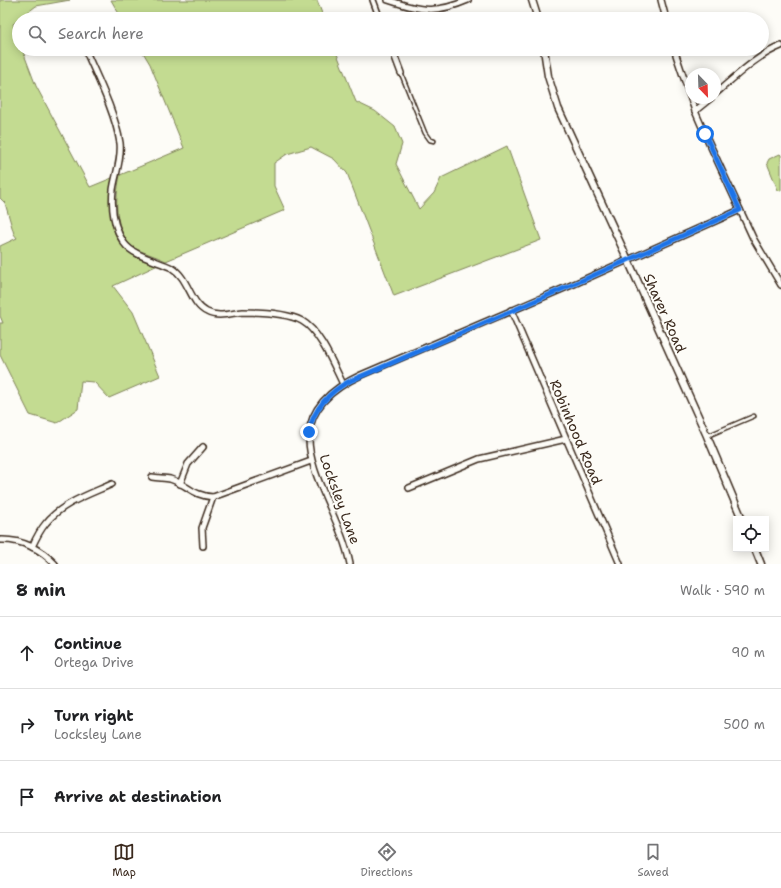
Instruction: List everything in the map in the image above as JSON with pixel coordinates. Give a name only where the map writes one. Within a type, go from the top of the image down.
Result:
[{"type":"street","points":[[373,0],[377,12]]},
{"type":"street","points":[[388,0],[416,8],[432,10],[446,8],[468,0]]},
{"type":"street","points":[[532,0],[536,12]]},
{"type":"street","points":[[661,0],[664,12]]},
{"type":"street","points":[[769,52],[781,46]]},
{"type":"street","points":[[88,56],[111,112],[120,144],[120,153],[113,191],[113,202],[115,222],[124,243],[132,251],[179,273],[196,301],[206,312],[217,314],[240,312],[267,313],[292,317],[303,321],[313,330],[319,339],[344,384]]},
{"type":"street","points":[[395,56],[401,72]]},
{"type":"street","name":"Sharer Road","points":[[545,56],[548,76],[558,108],[707,436],[741,516]]},
{"type":"street","points":[[676,56],[695,111],[740,210],[753,238],[781,285]]},
{"type":"street","points":[[721,89],[763,56]]},
{"type":"street","points":[[695,111],[703,104]]},
{"type":"street","name":"Locksley Lane","points":[[350,564],[345,545],[311,460],[309,435],[313,418],[324,400],[344,384],[740,210]]},
{"type":"street","name":"Robinhood Road","points":[[511,310],[620,564]]},
{"type":"street","points":[[409,488],[479,459],[566,439]]},
{"type":"street","points":[[180,484],[188,464],[203,447]]},
{"type":"street","points":[[152,477],[170,480],[204,497],[213,497],[235,490],[311,460]]},
{"type":"street","points":[[32,546],[42,529],[62,508],[112,484]]},
{"type":"street","points":[[203,546],[202,528],[213,497]]},
{"type":"street","points":[[0,540],[18,541],[32,546],[55,564]]},
{"type":"street","points":[[756,552],[761,564]]},
{"type":"lane","points":[[401,72],[425,134],[434,142]]},
{"type":"lane","points":[[707,436],[754,416]]},
{"type":"green space","points":[[0,0],[70,0],[36,6],[28,12],[12,12],[12,56],[25,56],[36,86],[90,187],[112,178],[110,197],[111,216],[116,235],[121,244],[134,256],[158,265],[113,286],[133,312],[160,376],[109,398],[94,382],[81,381],[78,409],[57,423],[30,415],[0,355],[0,323],[3,323],[0,316],[0,246],[17,238],[14,234],[5,203],[0,198]]},
{"type":"green space","points":[[111,0],[317,0],[321,12],[118,12]]},
{"type":"green space","points":[[145,56],[338,56],[356,102],[375,111],[395,127],[402,144],[396,164],[419,209],[434,193],[441,178],[507,146],[541,240],[394,296],[347,173],[334,159],[311,147],[287,154],[274,163],[274,186],[285,210],[166,261],[134,248],[129,244],[124,236],[117,213],[120,175],[184,148],[150,64]]},
{"type":"green space","points":[[780,154],[781,191],[778,190],[767,163],[769,159]]},
{"type":"route","points":[[309,432],[313,418],[324,400],[344,384],[740,210],[705,134]]}]
